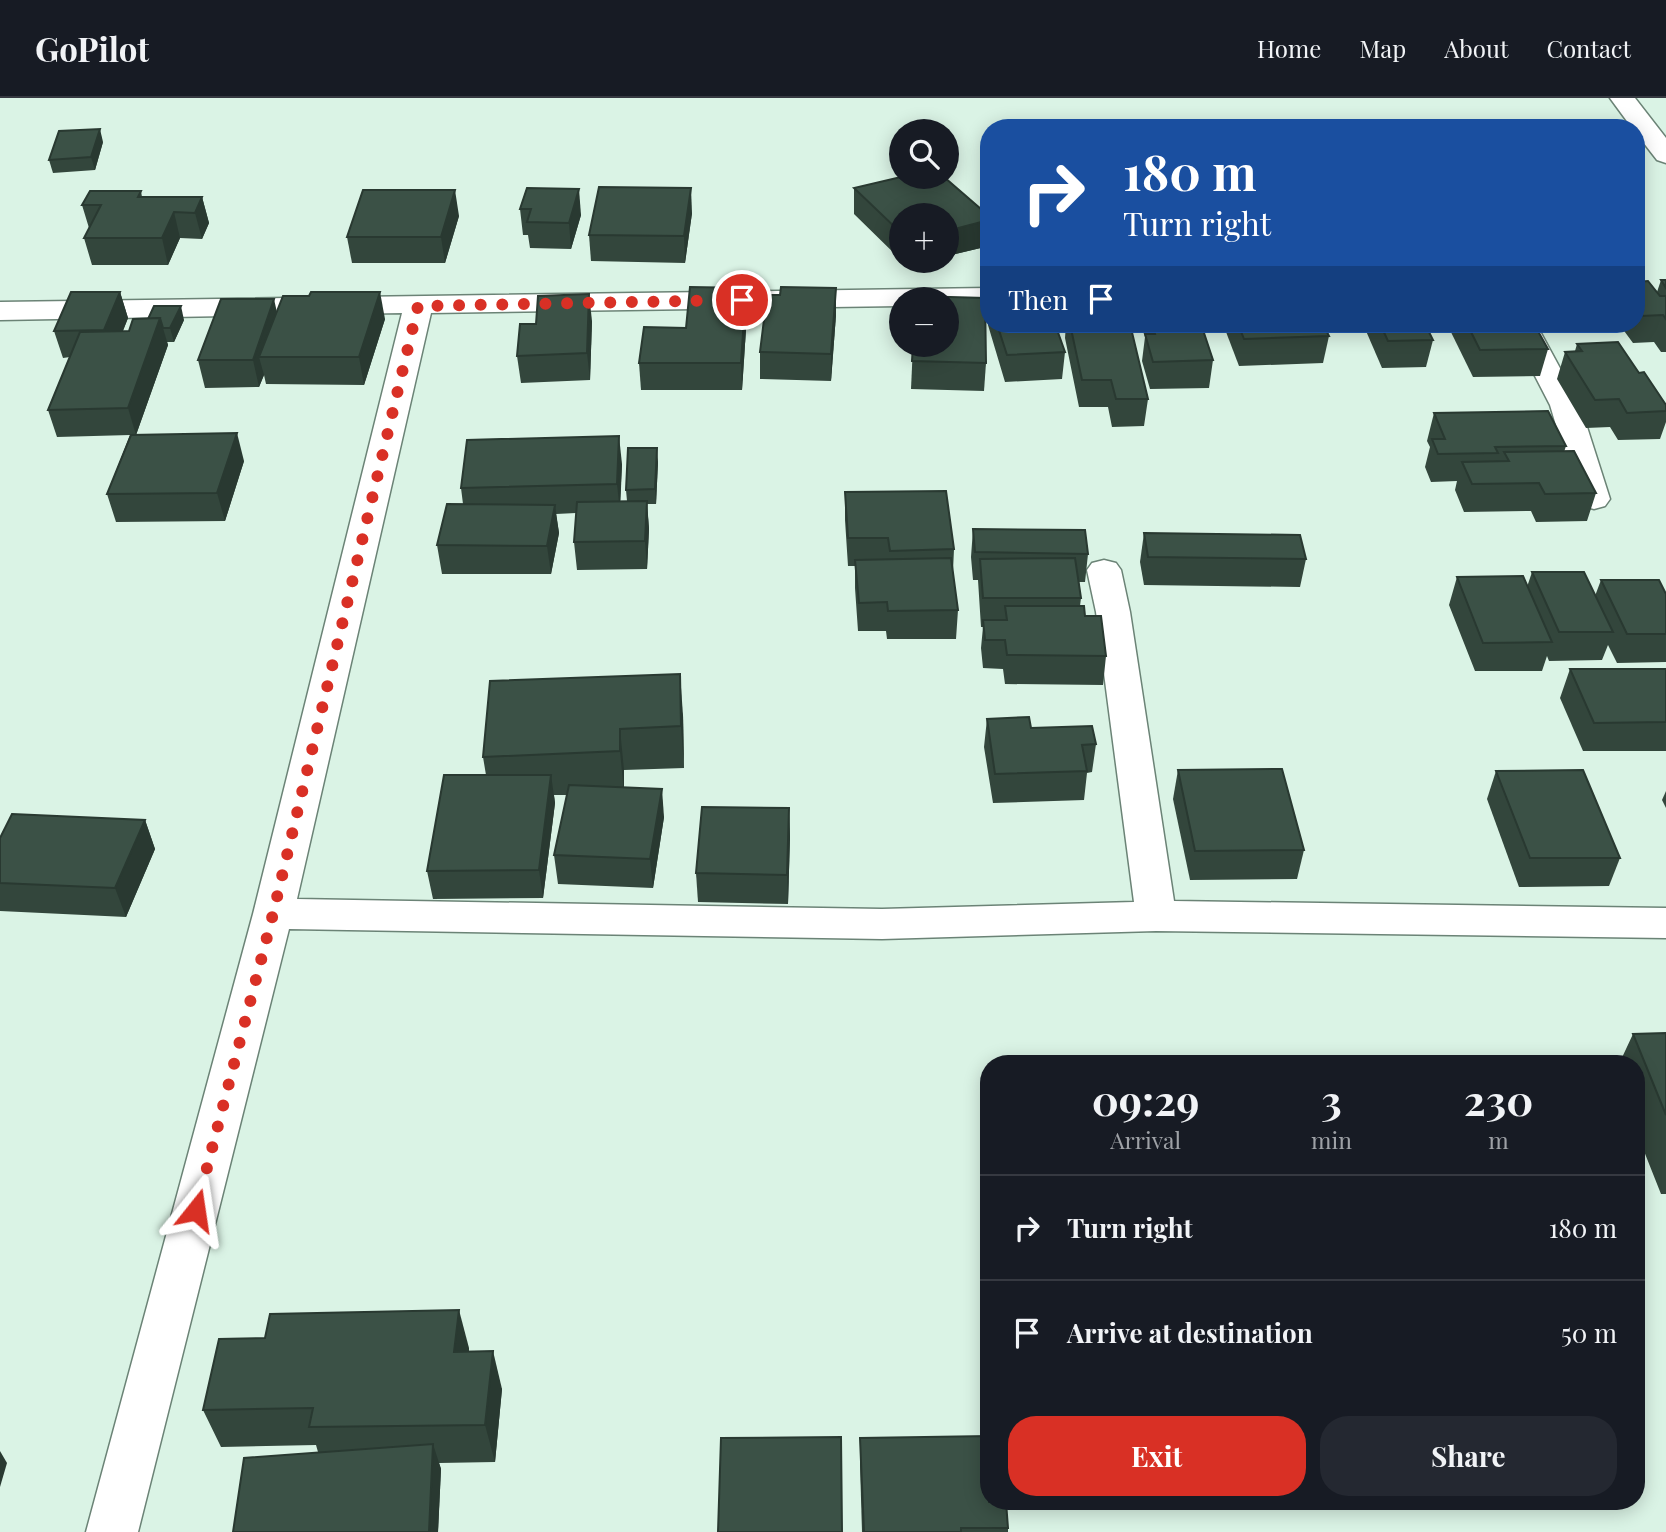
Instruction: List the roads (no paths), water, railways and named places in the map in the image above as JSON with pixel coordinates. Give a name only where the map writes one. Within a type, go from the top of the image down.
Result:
[{"type":"street","points":[[1622,98],[1638,119]]},
{"type":"street","points":[[1645,128],[1666,155]]},
{"type":"street","points":[[0,311],[980,296]]},
{"type":"street","points":[[112,1532],[273,914],[418,306]]},
{"type":"street","points":[[1527,333],[1564,405],[1594,499]]},
{"type":"street","points":[[1104,570],[1113,612],[1156,916]]},
{"type":"street","points":[[273,914],[882,924],[1156,916],[1666,923]]}]
